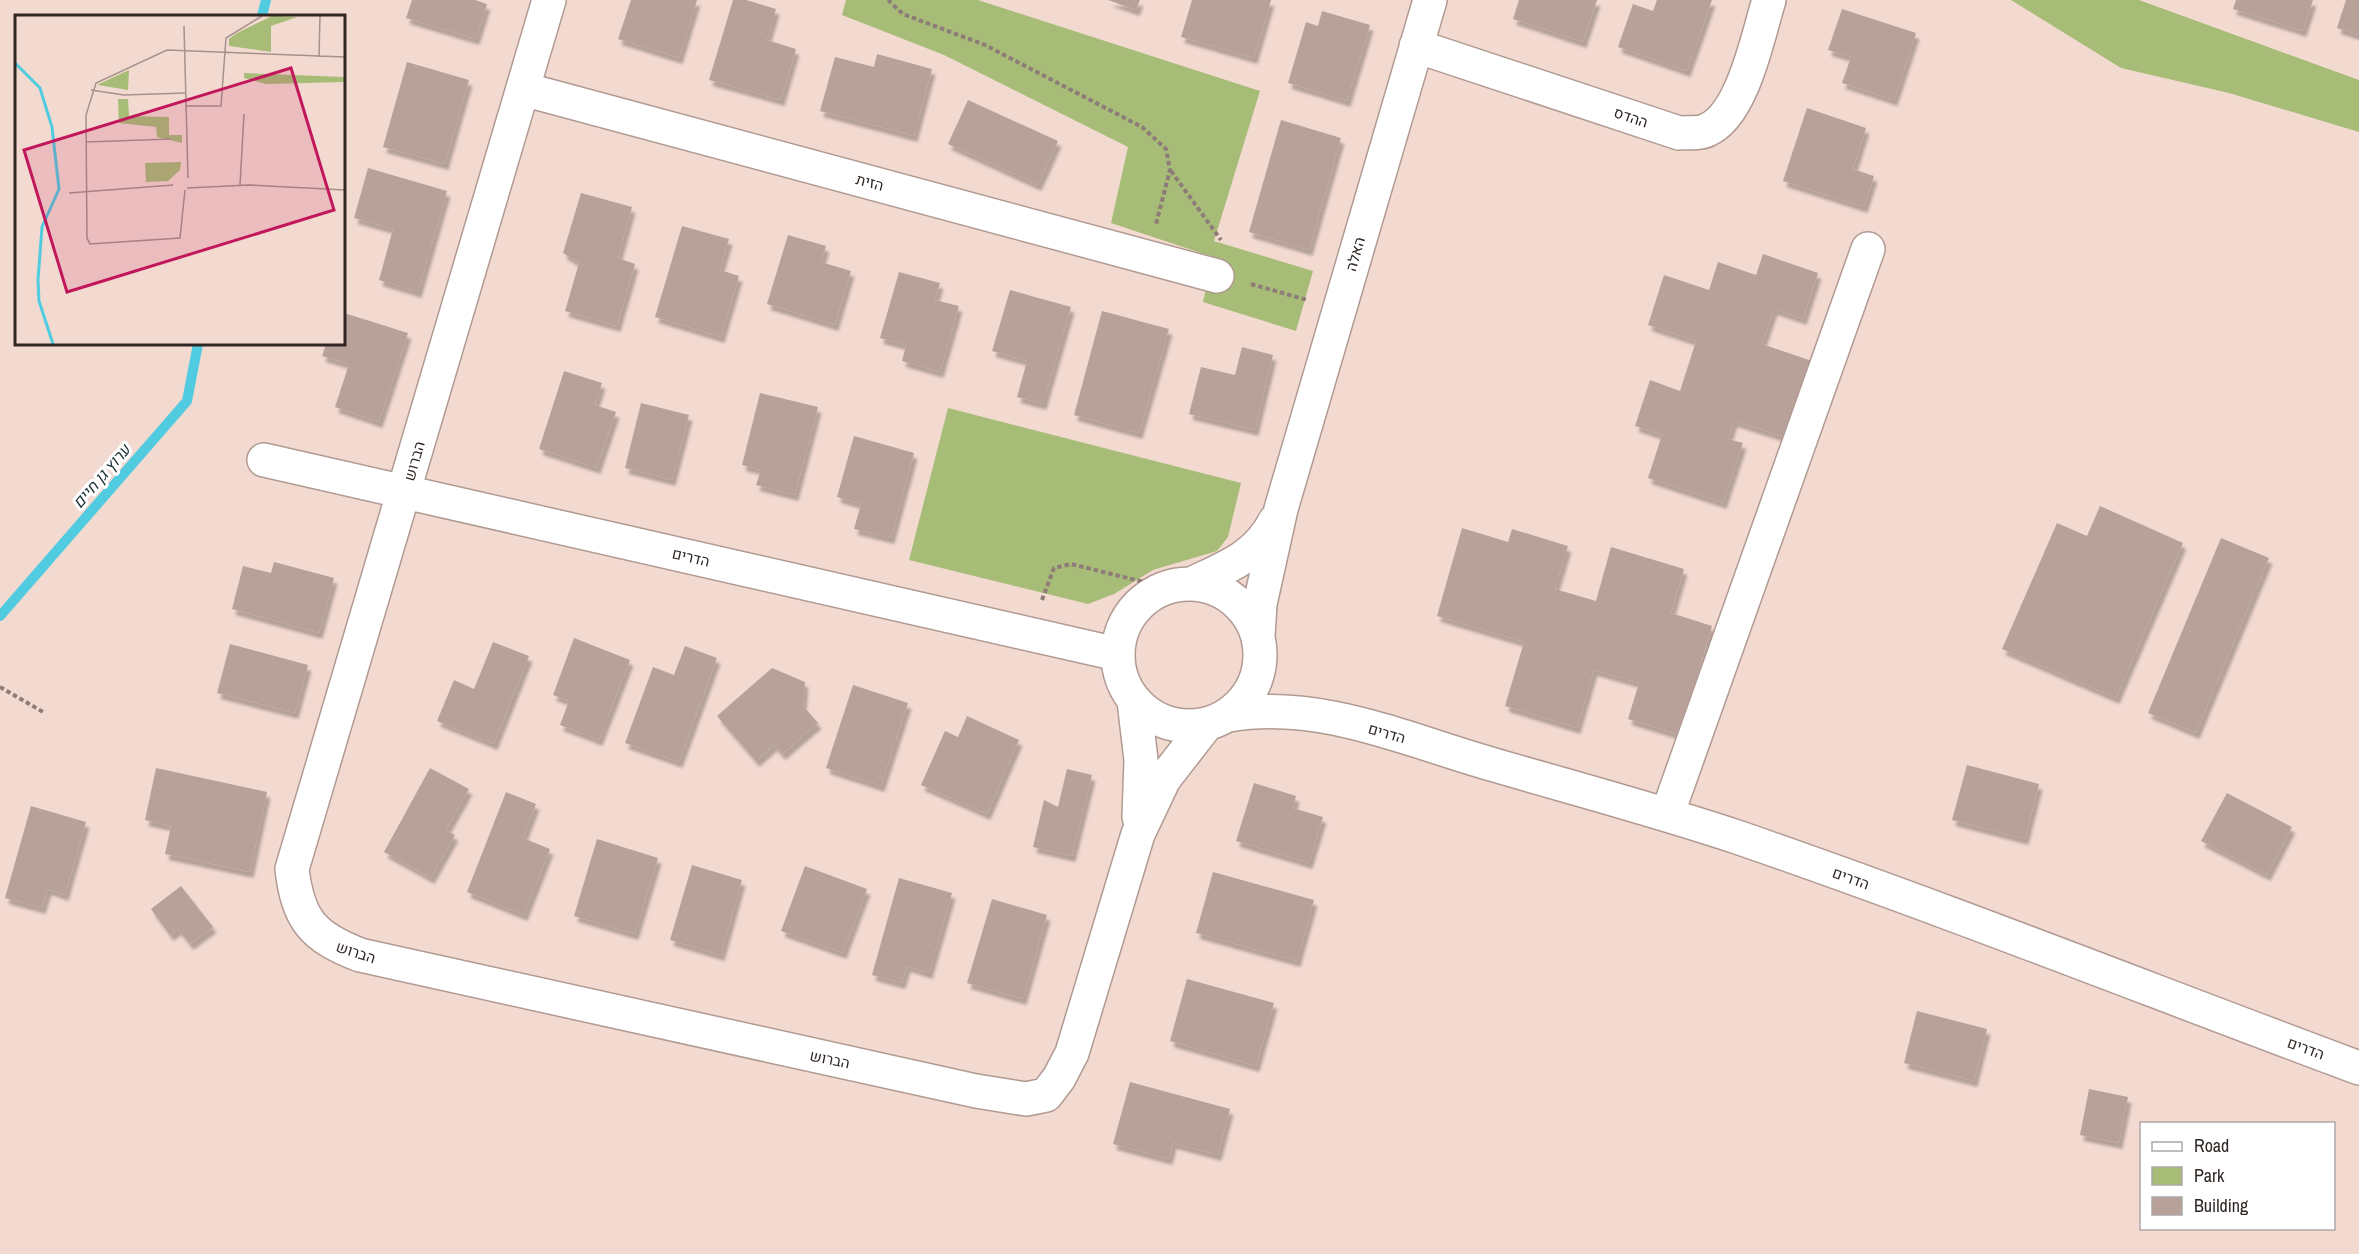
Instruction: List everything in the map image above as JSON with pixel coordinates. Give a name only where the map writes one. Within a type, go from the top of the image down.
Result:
[{"type":"street","name":"הברוש","points":[[549,0],[406,492],[292,869],[294,892],[307,922],[330,943],[384,960],[976,1092],[1026,1099],[1046,1095],[1059,1078],[1072,1053],[1138,834],[1164,779],[1218,720]]},
{"type":"street","name":"האלה","points":[[1260,643],[1260,604],[1281,509],[1430,0]]},
{"type":"street","name":"ההדס","points":[[1416,46],[1679,133],[1706,131],[1725,116],[1742,86],[1769,0]]},
{"type":"street","name":"הזית","points":[[523,88],[1217,276]]},
{"type":"street","points":[[1666,815],[1868,249]]},
{"type":"street","name":"הדרים","points":[[264,460],[1118,654]]},
{"type":"street","name":"האלה","points":[[1178,586],[1236,563],[1255,550],[1269,533],[1281,509]]},
{"type":"street","points":[[1178,586],[1213,588],[1233,598],[1249,615],[1260,643],[1260,668],[1254,686],[1244,703],[1218,720],[1186,727],[1166,723],[1149,714],[1134,701],[1119,671],[1118,654],[1121,633],[1131,613],[1146,597],[1178,586]]},
{"type":"street","name":"הדרים","points":[[1260,643],[1272,672],[1283,687],[1305,705],[1332,717],[1666,815],[1861,882],[2359,1068]]},
{"type":"street","name":"הברוש","points":[[1134,701],[1141,760],[1138,834]]},
{"type":"street","name":"הדרים","points":[[1218,720],[1256,710],[1279,710],[1332,717]]},
{"type":"path","points":[[888,0],[903,14],[985,45],[1142,127],[1166,149],[1170,170],[1147,257]]},
{"type":"path","points":[[1029,634],[1054,568],[1071,564],[1178,586]]},
{"type":"path","points":[[0,687],[43,712]]},
{"type":"green space","points":[[846,0],[978,0],[1260,91],[1214,241],[1313,271],[1296,331],[1203,302],[1213,257],[1111,223],[1128,147],[944,55],[842,15]]},
{"type":"green space","points":[[2011,0],[2139,0],[2359,80],[2359,132],[2229,93],[2121,68]]},
{"type":"green space","points":[[948,408],[1241,483],[1228,537],[1217,551],[1153,570],[1114,594],[1088,604],[909,560]]},
{"type":"building","points":[[412,0],[475,0],[487,4],[476,39],[406,18]]},
{"type":"building","points":[[631,0],[697,0],[679,58],[618,39]]},
{"type":"building","points":[[733,0],[746,0],[776,9],[767,40],[796,49],[781,100],[709,80]]},
{"type":"building","points":[[1108,0],[1140,0],[1136,10]]},
{"type":"building","points":[[1192,0],[1271,0],[1254,58],[1181,37]]},
{"type":"building","points":[[1519,0],[1597,0],[1583,42],[1513,19]]},
{"type":"building","points":[[1657,0],[1712,0],[1687,71],[1618,47],[1633,4],[1653,11]]},
{"type":"building","points":[[2236,0],[2313,0],[2303,31],[2233,9]]},
{"type":"building","points":[[2346,0],[2359,0],[2359,35],[2337,28]]},
{"type":"building","points":[[1842,9],[1916,33],[1894,100],[1842,83],[1851,57],[1828,50]]},
{"type":"building","points":[[1322,11],[1370,25],[1347,101],[1288,83],[1306,22],[1318,26]]},
{"type":"building","points":[[877,54],[932,69],[914,136],[820,111],[835,57],[874,67]]},
{"type":"building","points":[[407,62],[469,80],[445,164],[383,147]]},
{"type":"building","points":[[968,100],[1058,141],[1038,185],[948,144]]},
{"type":"building","points":[[1807,108],[1866,128],[1853,169],[1874,176],[1864,207],[1783,181]]},
{"type":"building","points":[[1281,120],[1341,138],[1309,250],[1249,232]]},
{"type":"building","points":[[368,168],[447,191],[418,292],[379,280],[393,229],[354,218]]},
{"type":"building","points":[[581,193],[632,207],[618,258],[635,264],[617,326],[565,311],[579,263],[563,253]]},
{"type":"building","points":[[682,226],[729,239],[720,270],[739,276],[721,337],[655,317]]},
{"type":"building","points":[[788,235],[826,246],[821,262],[851,271],[835,325],[767,304]]},
{"type":"building","points":[[1763,254],[1818,273],[1803,319],[1774,309],[1762,344],[1812,361],[1787,438],[1734,421],[1728,439],[1743,443],[1723,503],[1648,478],[1662,435],[1635,426],[1650,380],[1680,391],[1696,341],[1648,325],[1664,275],[1709,290],[1718,262],[1756,275]]},
{"type":"building","points":[[899,272],[940,283],[935,300],[959,306],[940,372],[902,361],[906,345],[880,338]]},
{"type":"building","points":[[1010,290],[1071,307],[1043,404],[1017,397],[1027,361],[992,351]]},
{"type":"building","points":[[1102,311],[1169,329],[1139,433],[1074,415]]},
{"type":"building","points":[[345,313],[408,333],[379,422],[335,407],[349,364],[322,356],[326,345],[345,345]]},
{"type":"building","points":[[1242,347],[1273,355],[1255,430],[1189,414],[1201,367],[1235,375]]},
{"type":"building","points":[[564,371],[602,383],[595,405],[616,412],[597,468],[539,449]]},
{"type":"building","points":[[760,393],[818,407],[795,495],[756,485],[761,470],[742,465]]},
{"type":"building","points":[[641,403],[689,415],[672,480],[625,468]]},
{"type":"building","points":[[854,436],[914,453],[891,538],[854,529],[861,504],[837,497]]},
{"type":"building","points":[[2100,506],[2183,543],[2116,698],[2002,649],[2057,523],[2087,536]]},
{"type":"building","points":[[1462,528],[1508,542],[1512,529],[1568,546],[1555,589],[1596,601],[1611,547],[1684,569],[1671,613],[1712,626],[1680,735],[1628,719],[1639,683],[1594,670],[1577,728],[1505,706],[1524,642],[1437,616]]},
{"type":"building","points":[[2221,538],[2269,558],[2196,733],[2148,713]]},
{"type":"building","points":[[274,562],[334,578],[319,633],[232,609],[243,566],[271,573]]},
{"type":"building","points":[[574,638],[630,660],[599,740],[560,725],[569,701],[553,695]]},
{"type":"building","points":[[493,642],[529,656],[494,744],[437,721],[454,680],[474,689]]},
{"type":"building","points":[[230,644],[308,665],[295,713],[217,693]]},
{"type":"building","points":[[685,646],[717,658],[679,762],[625,743],[653,667],[674,675]]},
{"type":"building","points":[[772,668],[805,682],[803,706],[818,723],[782,754],[774,745],[756,761],[717,716]]},
{"type":"building","points":[[853,685],[908,703],[881,786],[826,768]]},
{"type":"building","points":[[967,716],[1019,740],[987,814],[921,785],[945,731],[958,737]]},
{"type":"building","points":[[1967,765],[2039,784],[2025,839],[1952,820]]},
{"type":"building","points":[[156,768],[267,792],[250,872],[165,854],[171,826],[145,820]]},
{"type":"building","points":[[430,768],[469,789],[446,830],[455,835],[431,878],[384,852]]},
{"type":"building","points":[[1067,769],[1092,775],[1072,856],[1033,847],[1044,800],[1058,807]]},
{"type":"building","points":[[1254,783],[1296,796],[1293,808],[1323,817],[1309,863],[1236,841]]},
{"type":"building","points":[[506,792],[536,804],[523,838],[550,849],[524,915],[467,892]]},
{"type":"building","points":[[2227,793],[2292,827],[2267,875],[2201,841]]},
{"type":"building","points":[[31,806],[86,822],[65,895],[48,889],[42,908],[5,898]]},
{"type":"building","points":[[597,839],[658,858],[635,934],[574,916]]},
{"type":"building","points":[[692,865],[742,880],[721,955],[670,940]]},
{"type":"building","points":[[805,866],[867,889],[843,953],[781,931]]},
{"type":"building","points":[[1213,872],[1314,900],[1297,961],[1196,933]]},
{"type":"building","points":[[899,878],[952,893],[929,973],[907,966],[902,983],[872,975]]},
{"type":"building","points":[[181,886],[213,927],[190,944],[178,929],[170,935],[151,909]]},
{"type":"building","points":[[992,899],[1047,915],[1023,999],[967,983]]},
{"type":"building","points":[[1187,979],[1274,1003],[1256,1066],[1170,1041]]},
{"type":"building","points":[[1917,1011],[1987,1029],[1974,1081],[1904,1063]]},
{"type":"building","points":[[1130,1082],[1230,1109],[1218,1155],[1173,1143],[1169,1159],[1113,1144]]},
{"type":"building","points":[[2089,1089],[2128,1097],[2119,1143],[2080,1135]]},
{"type":"waterway","name":"ערוץ גן חיים","points":[[262,15],[266,0]]},
{"type":"waterway","name":"ערוץ גן חיים","points":[[0,616],[187,401],[198,345]]}]
